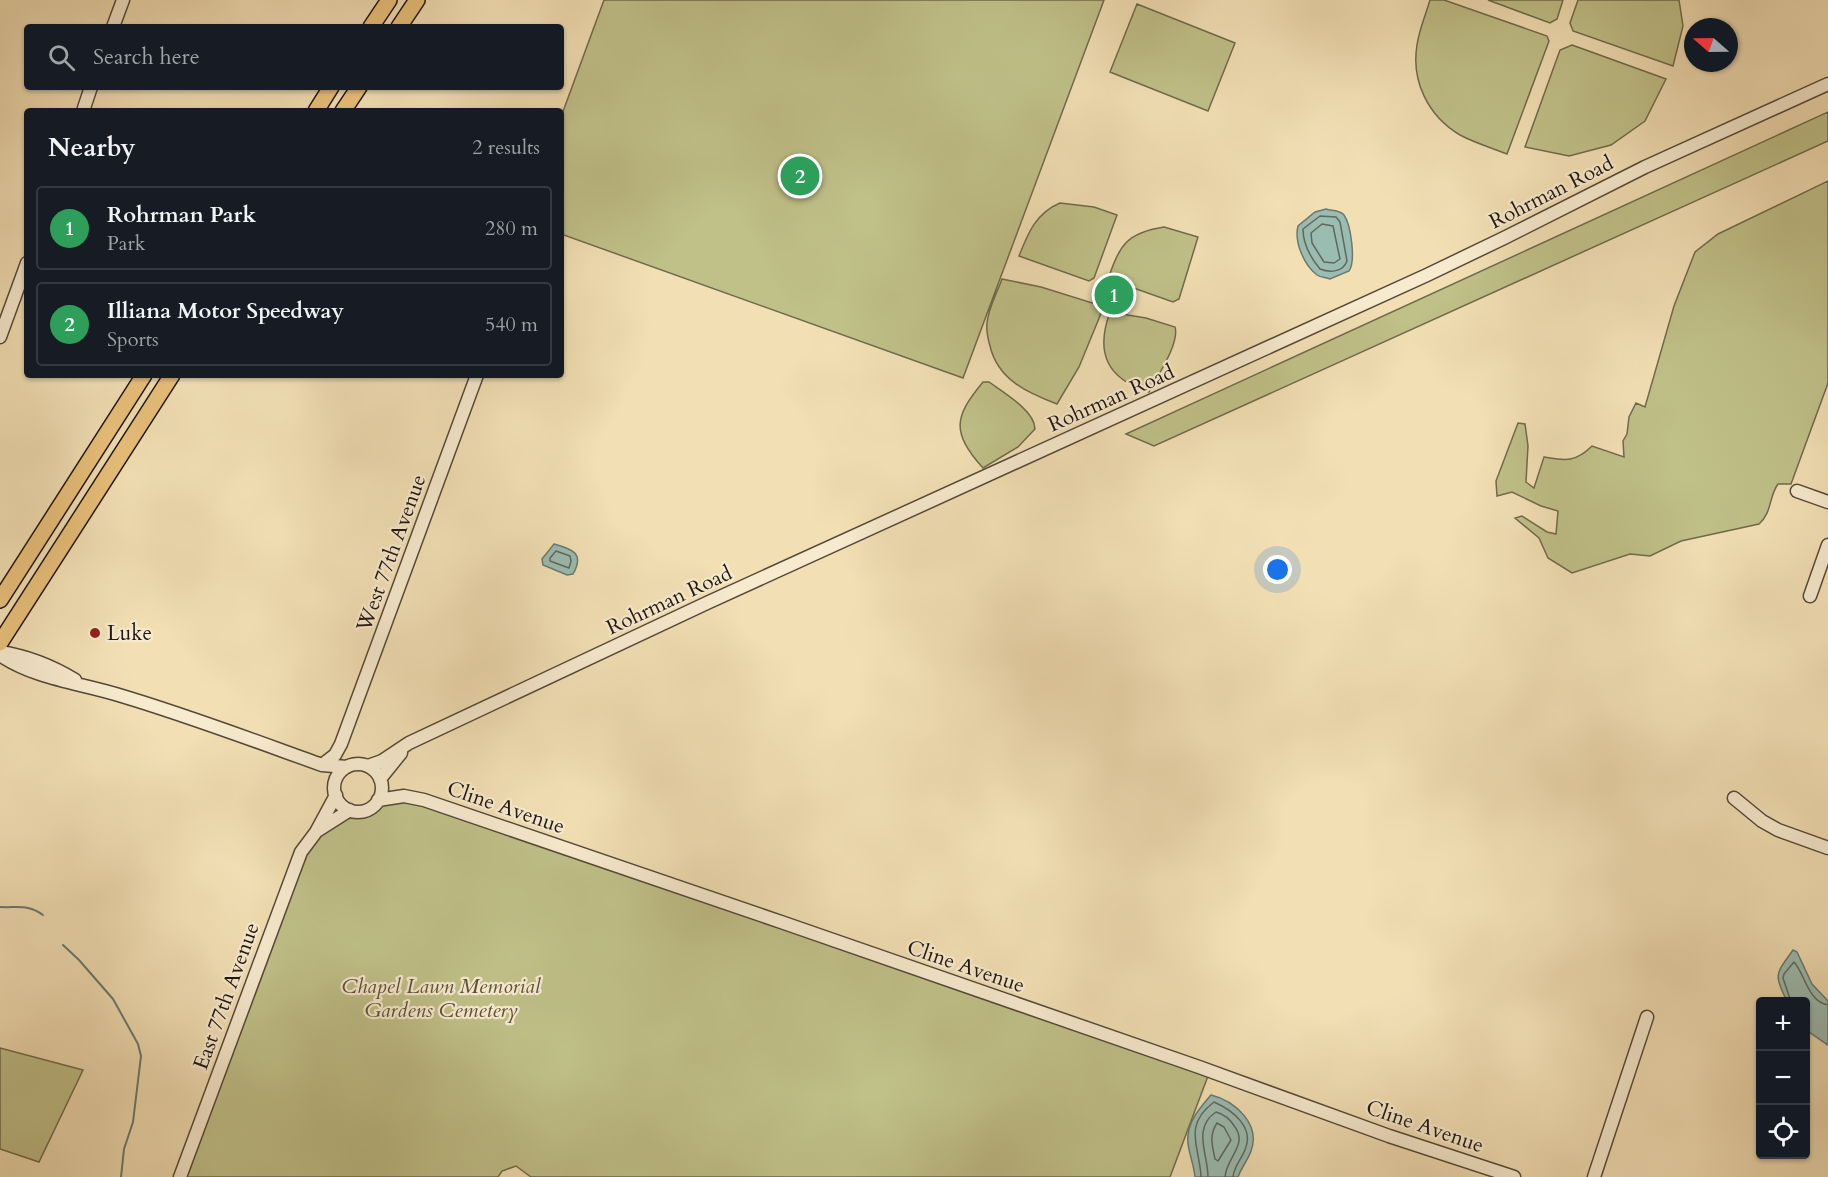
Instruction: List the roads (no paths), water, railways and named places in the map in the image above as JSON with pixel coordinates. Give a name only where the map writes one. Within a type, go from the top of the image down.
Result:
[{"type":"main road","points":[[373,24],[389,0]]},
{"type":"main road","points":[[401,24],[417,0]]},
{"type":"main road","points":[[318,108],[329,90]]},
{"type":"main road","points":[[345,108],[356,90]]},
{"type":"main road","points":[[0,600],[142,378]]},
{"type":"main road","points":[[0,643],[169,378]]},
{"type":"street","points":[[114,24],[123,0]]},
{"type":"street","name":"Rohrman Road","points":[[368,766],[382,761],[409,742],[709,602],[1427,275],[1645,167],[1828,84]]},
{"type":"street","points":[[84,108],[91,90]]},
{"type":"street","points":[[0,336],[24,271]]},
{"type":"street","name":"West 77th Avenue","points":[[322,765],[335,755],[341,744],[476,378]]},
{"type":"street","points":[[1797,491],[1828,502]]},
{"type":"street","points":[[1810,596],[1828,545]]},
{"type":"street","points":[[0,653],[11,663],[55,679],[82,684],[167,710],[322,765],[359,764],[368,766],[380,779],[382,792],[378,800],[366,810],[350,810],[341,804],[322,765]]},
{"type":"street","name":"Rohrman Road","points":[[380,779],[409,742]]},
{"type":"street","points":[[341,744],[349,766]]},
{"type":"street","points":[[335,792],[339,774],[349,766]]},
{"type":"street","name":"Cline Avenue","points":[[380,779],[404,796]]},
{"type":"street","name":"East 77th Avenue","points":[[180,1177],[301,852],[316,832],[335,792]]},
{"type":"street","name":"Cline Avenue","points":[[378,800],[404,796],[424,800],[773,919],[1389,1136],[1514,1177]]},
{"type":"street","points":[[1734,798],[1762,821],[1778,830],[1828,848]]},
{"type":"street","name":"East 77th Avenue","points":[[316,832],[350,810]]},
{"type":"street","points":[[1594,1177],[1647,1017]]},
{"type":"water","points":[[1326,209],[1338,211],[1344,215],[1352,243],[1349,271],[1330,279],[1312,271],[1301,253],[1297,239],[1298,226],[1315,212]]},
{"type":"water","points":[[554,544],[575,553],[578,561],[573,574],[567,575],[543,565],[542,559]]},
{"type":"water","points":[[1793,950],[1797,952],[1812,984],[1828,1001],[1828,1045],[1810,1033],[1810,997],[1785,997],[1778,979],[1780,970]]},
{"type":"water","points":[[1211,1095],[1237,1108],[1249,1123],[1252,1132],[1251,1151],[1238,1177],[1195,1177],[1188,1143],[1189,1129],[1194,1117]]},
{"type":"waterway","points":[[0,907],[28,908],[43,915]]},
{"type":"waterway","points":[[63,945],[113,999],[138,1044],[141,1056],[133,1122],[124,1149],[121,1177]]},
{"type":"place","name":"Illiana Motor Speedway","points":[[800,176]]},
{"type":"place","name":"Rohrman Park","points":[[1114,295]]},
{"type":"place","name":"Luke","points":[[95,633]]},
{"type":"park label","name":"Chapel Lawn Memorial Gardens Cemetery","points":[[441,998]]}]
